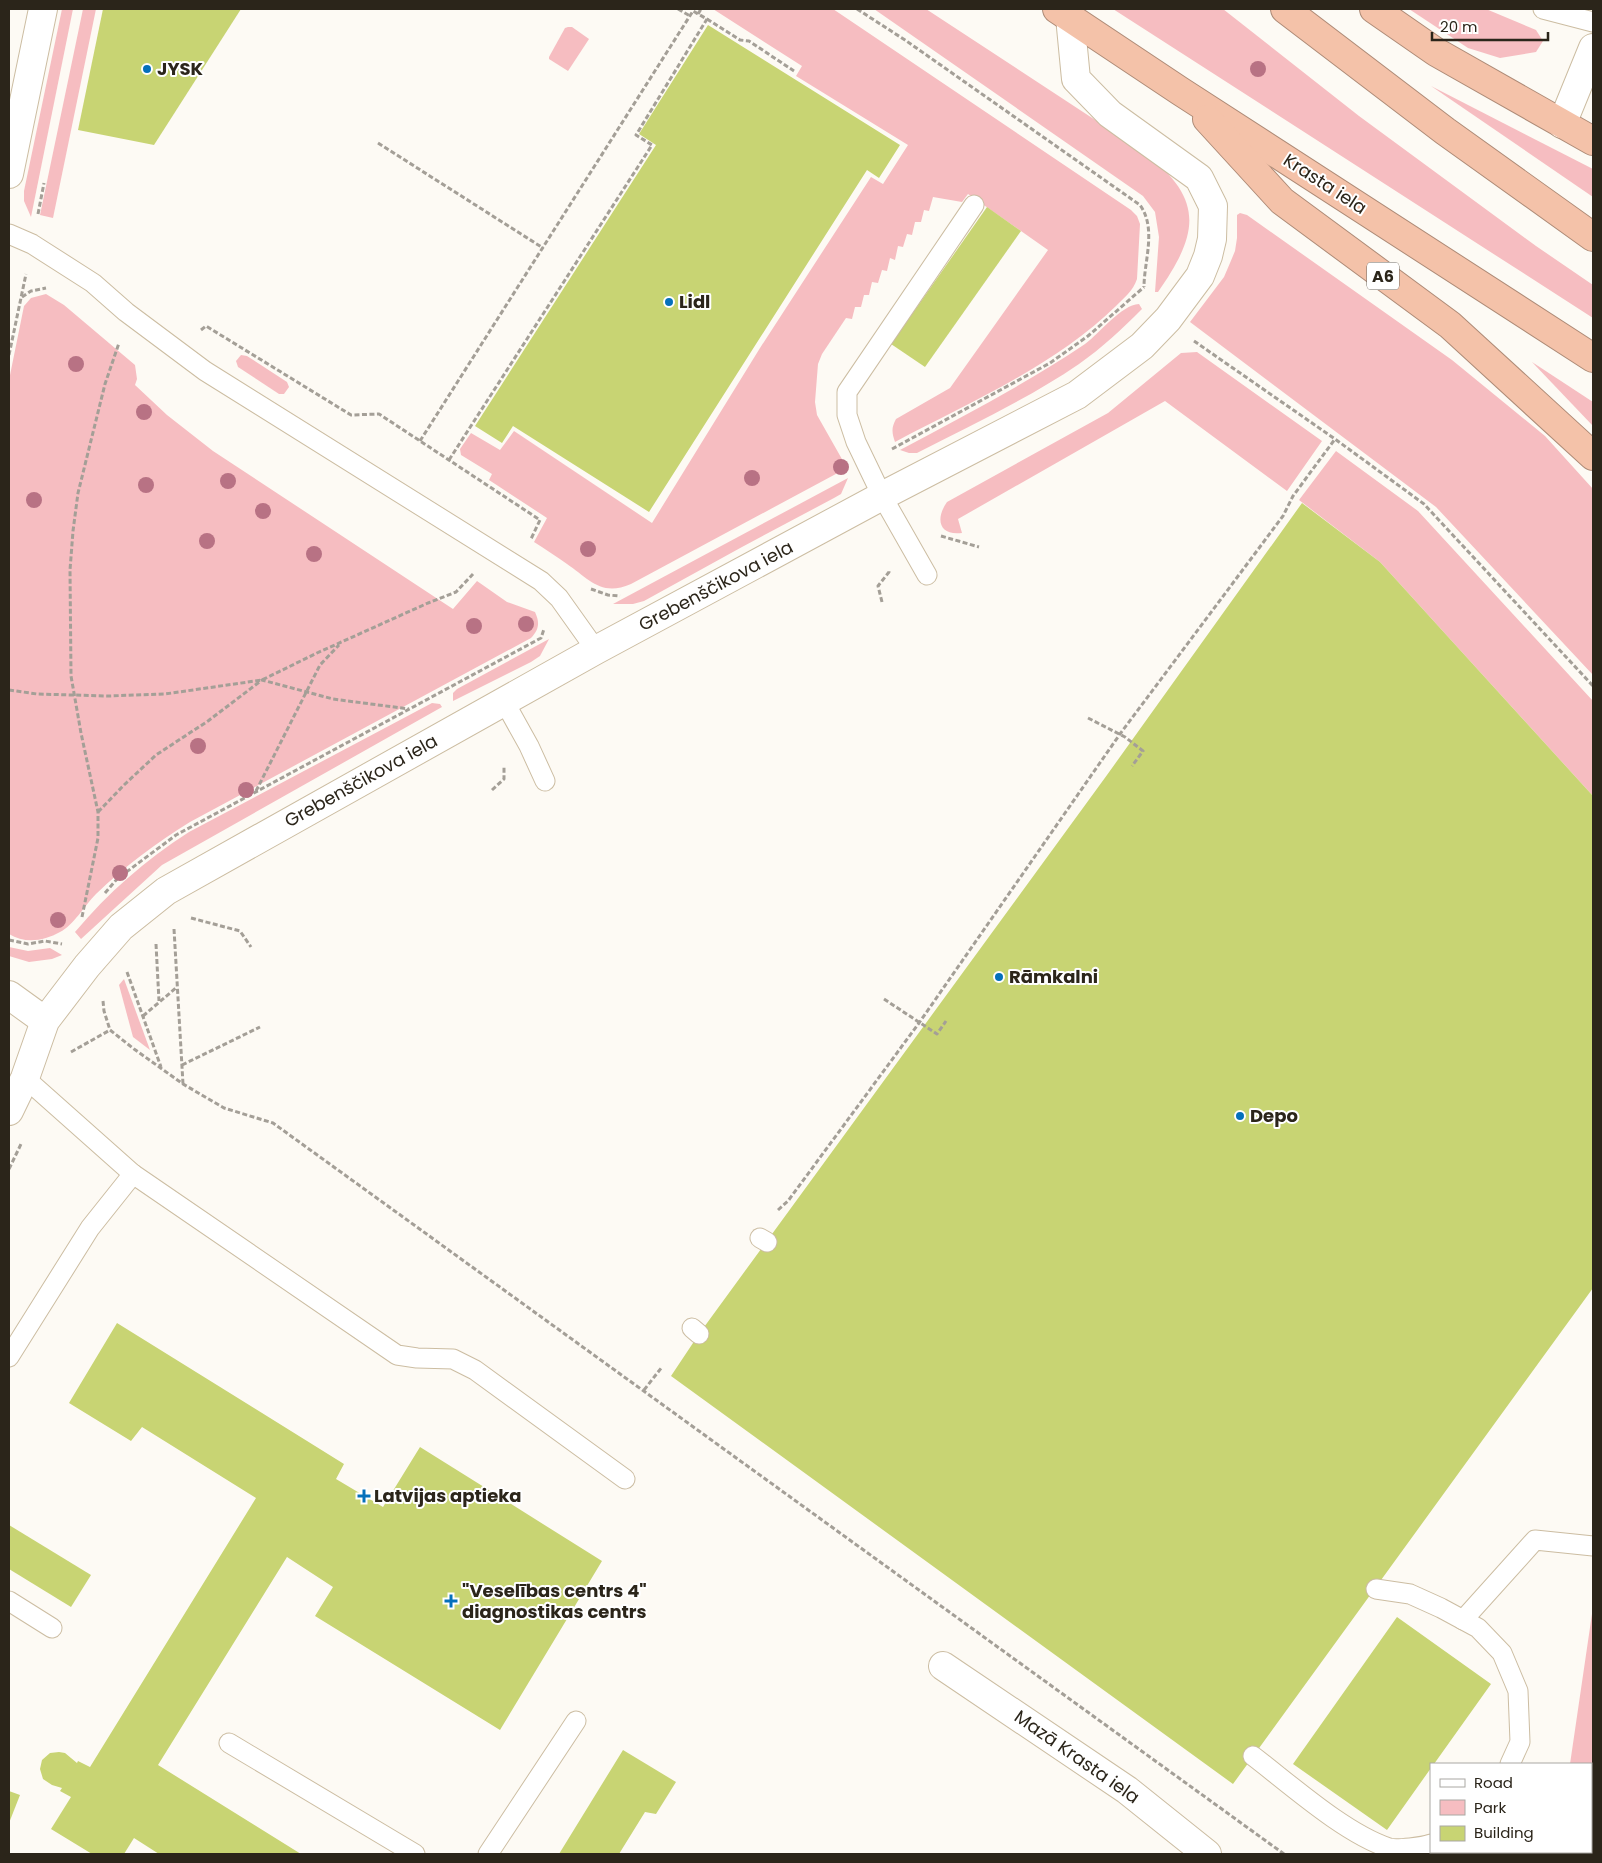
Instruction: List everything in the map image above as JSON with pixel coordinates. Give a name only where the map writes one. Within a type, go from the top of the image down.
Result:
[{"type":"highway","points":[[1286,9],[1445,131],[1593,237]]},
{"type":"highway","points":[[1374,9],[1436,52],[1593,141]]},
{"type":"highway","name":"Krasta iela","points":[[1063,13],[1180,91],[1593,358]]},
{"type":"highway","name":"A6","points":[[1180,91],[1282,201],[1450,325],[1593,456]]},
{"type":"street","points":[[9,174],[43,9]]},
{"type":"street","name":"Grebenščikova iela","points":[[9,1111],[25,1078],[45,1021],[87,966],[121,927],[166,891],[596,650],[882,496],[1077,394],[1142,346],[1168,319],[1200,276],[1208,256],[1212,239],[1213,206],[1199,178],[1110,114],[1076,79],[1063,13]]},
{"type":"street","points":[[1562,124],[1593,48]]},
{"type":"street","points":[[9,995],[45,1021]]},
{"type":"street","name":"Mazā Krasta iela","points":[[943,1666],[1128,1790],[1206,1854]]},
{"type":"lane","points":[[1543,9],[1593,22]]},
{"type":"lane","points":[[927,575],[882,496],[856,442],[847,415],[848,392],[974,206]]},
{"type":"lane","points":[[9,234],[32,244],[94,283],[126,312],[205,371],[541,581],[560,598],[596,650]]},
{"type":"lane","points":[[504,701],[529,746],[545,781]]},
{"type":"lane","points":[[25,1078],[133,1174],[397,1356],[453,1360],[475,1370],[625,1479]]},
{"type":"lane","points":[[9,1357],[90,1228],[133,1174]]},
{"type":"lane","points":[[1463,1620],[1535,1540],[1593,1546]]},
{"type":"lane","points":[[1376,1589],[1410,1594],[1463,1620],[1478,1628],[1502,1653],[1518,1692],[1520,1742],[1510,1763]]},
{"type":"lane","points":[[9,1601],[52,1628]]},
{"type":"lane","points":[[488,1854],[576,1721]]},
{"type":"lane","points":[[229,1743],[415,1854]]},
{"type":"lane","points":[[1253,1756],[1318,1806],[1361,1835],[1391,1848],[1430,1844]]},
{"type":"path","points":[[678,9],[690,16]]},
{"type":"path","points":[[698,14],[701,9]]},
{"type":"path","points":[[857,9],[905,40],[1140,205],[1146,213],[1149,232],[1144,287],[1168,319],[1188,337],[1336,439],[1424,504],[1593,686]]},
{"type":"path","points":[[420,441],[693,11],[740,40],[749,41],[794,71]]},
{"type":"path","points":[[449,460],[652,145],[636,135],[707,19]]},
{"type":"path","points":[[378,143],[543,248]]},
{"type":"path","points":[[206,326],[351,415],[379,414],[540,520],[528,546]]},
{"type":"path","points":[[87,913],[82,919],[98,838],[98,812],[80,733],[72,676],[70,613],[73,531],[78,493],[90,442],[105,384],[119,343]]},
{"type":"path","points":[[778,1210],[788,1201],[919,1023],[1120,734],[1283,516],[1293,496],[1336,439]]},
{"type":"path","points":[[589,587],[600,593],[620,596]]},
{"type":"path","points":[[98,812],[156,755],[208,721],[262,680],[428,602],[456,592]]},
{"type":"path","points":[[104,894],[116,879],[176,835],[541,638]]},
{"type":"path","points":[[256,792],[320,665],[341,642]]},
{"type":"path","points":[[9,690],[38,694],[108,696],[165,694],[262,680],[333,699],[409,709]]},
{"type":"path","points":[[1088,718],[1120,734],[1143,751],[1132,766]]},
{"type":"path","points":[[183,916],[240,931],[252,947]]},
{"type":"path","points":[[174,922],[183,1084]]},
{"type":"path","points":[[59,942],[64,937]]},
{"type":"path","points":[[9,940],[28,944],[45,941],[59,942],[64,946]]},
{"type":"path","points":[[156,943],[159,1001]]},
{"type":"path","points":[[125,966],[161,1068]]},
{"type":"path","points":[[143,1016],[178,986]]},
{"type":"path","points":[[103,998],[104,1011],[110,1030],[183,1084],[224,1108],[273,1123],[1284,1854]]},
{"type":"path","points":[[884,998],[937,1034],[946,1021]]},
{"type":"path","points":[[182,1065],[260,1027]]},
{"type":"path","points":[[644,1390],[662,1367]]},
{"type":"green space","points":[[62,9],[73,9],[31,217],[24,201],[24,191]]},
{"type":"green space","points":[[83,9],[96,9],[53,218],[40,215]]},
{"type":"green space","points":[[713,9],[833,9],[1131,210],[1137,216],[1140,224],[1137,279],[1131,291],[1116,306],[1067,347],[1011,382],[895,442],[892,430],[896,419],[950,388],[1048,250],[968,194],[962,202],[933,197],[929,211],[924,210],[921,222],[915,222],[912,235],[907,234],[903,247],[898,246],[895,260],[890,258],[887,271],[882,270],[878,283],[872,282],[869,295],[864,295],[861,307],[855,307],[852,319],[846,318],[822,354],[818,364],[815,402],[817,415],[847,468],[631,584],[621,587],[603,587],[589,580],[534,542],[547,518],[489,480],[492,474],[461,455],[460,449],[471,433],[500,450],[514,431],[652,523],[760,348],[871,177],[883,184],[908,145],[796,76],[802,66]]},
{"type":"green space","points":[[874,9],[926,9],[1144,152],[1164,169],[1177,185],[1186,201],[1189,217],[1188,234],[1182,251],[1158,292],[1155,292],[1159,237],[1155,212],[1143,196]]},
{"type":"green space","points":[[1113,9],[1223,9],[1359,116],[1536,246],[1593,285],[1593,318]]},
{"type":"green space","points":[[1409,9],[1486,9],[1536,30],[1543,41],[1536,52],[1500,58],[1468,48]]},
{"type":"green space","points":[[572,27],[589,39],[568,71],[549,59],[549,57],[565,28]]},
{"type":"green space","points":[[1431,86],[1593,169],[1593,197]]},
{"type":"green space","points":[[1240,213],[1247,215],[1452,360],[1545,436],[1593,489],[1593,675],[1436,507],[1190,322],[1224,277],[1235,251],[1237,215]]},
{"type":"green space","points":[[46,294],[64,305],[135,365],[137,379],[135,385],[167,415],[213,451],[453,609],[477,581],[507,602],[535,612],[538,623],[536,632],[531,638],[190,822],[118,874],[96,894],[65,929],[48,938],[28,940],[9,934],[9,380],[24,306],[31,298]]},
{"type":"green space","points":[[1139,304],[1142,309],[1104,345],[1060,377],[917,453],[900,450],[1040,373],[1085,344],[1125,309]]},
{"type":"green space","points":[[1197,352],[1322,441],[1287,491],[1165,401],[958,519],[962,533],[948,532],[941,525],[941,514],[947,502],[1108,413],[1181,353]]},
{"type":"green space","points":[[241,355],[247,356],[287,382],[289,387],[284,394],[279,394],[238,367],[236,361]]},
{"type":"green space","points":[[1532,362],[1593,402],[1593,426]]},
{"type":"green space","points":[[1336,451],[1418,511],[1593,701],[1593,796],[1380,562],[1299,500]]},
{"type":"green space","points":[[848,478],[841,494],[644,601],[633,604],[613,604]]},
{"type":"green space","points":[[549,639],[540,656],[531,662],[453,701],[453,693],[457,689]]},
{"type":"green space","points":[[432,703],[440,704],[442,707],[162,865],[81,939],[75,932],[128,878],[157,854],[189,832]]},
{"type":"green space","points":[[9,947],[28,951],[50,948],[62,955],[52,959],[29,962],[9,956]]},
{"type":"green space","points":[[124,979],[150,1050],[133,1037],[119,985]]},
{"type":"green space","points":[[1593,1607],[1593,1854],[1549,1854],[1592,1853],[1592,1763],[1570,1763]]},
{"type":"building","name":"JYSK","points":[[103,9],[241,9],[154,145],[78,130]]},
{"type":"building","name":"Lidl","points":[[708,25],[900,145],[879,178],[867,170],[649,512],[513,426],[502,443],[475,426],[656,145],[639,134]]},
{"type":"building","points":[[987,207],[1021,231],[925,367],[891,344]]},
{"type":"building","points":[[1302,503],[1380,562],[1593,796],[1593,1288],[1233,1784],[671,1376],[699,1334],[1107,775]]},
{"type":"building","name":"\"Veselības centrs 4\" diagnostikas centrs","points":[[117,1323],[344,1464],[336,1479],[383,1507],[420,1447],[602,1561],[500,1730],[315,1616],[333,1587],[287,1557],[158,1765],[301,1854],[159,1854],[134,1838],[124,1854],[92,1854],[51,1829],[71,1797],[60,1791],[62,1788],[52,1785],[43,1779],[40,1769],[42,1760],[50,1753],[59,1752],[65,1753],[77,1763],[78,1761],[90,1767],[256,1498],[142,1427],[131,1441],[69,1403]]},
{"type":"building","points":[[9,1525],[91,1575],[71,1607],[9,1569]]},
{"type":"building","points":[[1397,1617],[1491,1684],[1435,1763],[1430,1763],[1430,1769],[1387,1830],[1293,1764]]},
{"type":"building","points":[[623,1750],[676,1782],[656,1814],[645,1812],[619,1854],[559,1854]]},
{"type":"building","points":[[9,1791],[20,1795],[9,1823]]},
{"type":"place","name":"JYSK","points":[[147,69]]},
{"type":"place","name":"Lidl","points":[[669,302]]},
{"type":"place","name":"Rāmkalni","points":[[999,977]]},
{"type":"place","name":"Depo","points":[[1240,1116]]},
{"type":"place","name":"Latvijas aptieka","points":[[364,1496]]},
{"type":"place","name":"\"Veselības centrs 4\" diagnostikas centrs","points":[[451,1601]]}]
